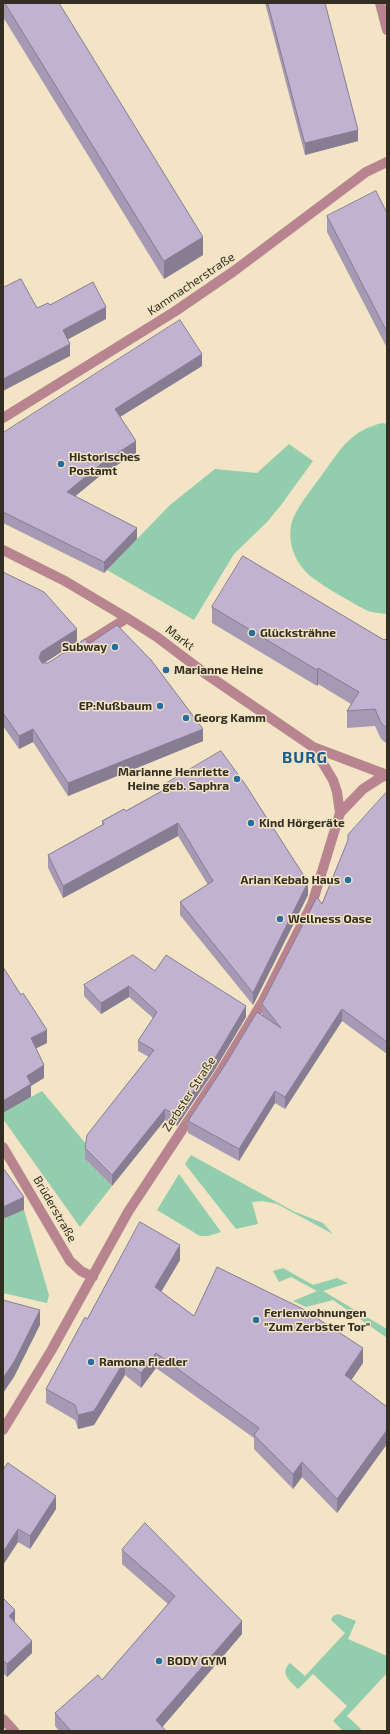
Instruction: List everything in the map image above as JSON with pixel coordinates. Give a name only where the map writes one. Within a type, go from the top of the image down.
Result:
[{"type":"street","points":[[380,3],[387,30]]},
{"type":"street","name":"Kammacherstraße","points":[[3,418],[174,312],[234,271],[366,172],[387,162]]},
{"type":"street","name":"Markt","points":[[3,550],[65,581],[127,618],[312,747],[332,780],[337,792],[340,813]]},
{"type":"street","points":[[70,654],[127,618]]},
{"type":"street","points":[[312,747],[387,775]]},
{"type":"street","name":"Zerbster Straße","points":[[3,1430],[51,1351],[128,1212],[219,1074],[263,1001],[312,904],[340,813],[363,789],[387,775]]},
{"type":"street","name":"Brüderstraße","points":[[3,1147],[70,1261],[92,1278]]},
{"type":"street","points":[[3,1719],[14,1731]]},
{"type":"green space","points":[[382,423],[387,424],[387,614],[366,610],[334,592],[309,575],[295,556],[290,538],[291,526],[296,512],[336,455],[355,435],[371,426]]},
{"type":"green space","points":[[289,444],[313,461],[267,522],[234,554],[194,620],[107,570],[170,505],[215,469],[257,473]]},
{"type":"green space","points":[[42,1091],[87,1145],[85,1159],[112,1186],[80,1227],[3,1119],[3,1113]]},
{"type":"green space","points":[[191,1155],[293,1211],[323,1223],[333,1234],[277,1204],[263,1201],[252,1202],[258,1224],[236,1229],[185,1164]]},
{"type":"green space","points":[[179,1174],[221,1232],[208,1236],[200,1236],[157,1210]]},
{"type":"green space","points":[[24,1210],[49,1295],[47,1303],[3,1293],[3,1219]]},
{"type":"green space","points":[[283,1268],[313,1285],[337,1278],[348,1283],[323,1291],[387,1329],[387,1338],[333,1300],[306,1307],[293,1301],[317,1291],[291,1277],[279,1282],[273,1271]]},
{"type":"green space","points":[[338,1614],[356,1621],[348,1639],[387,1656],[387,1673],[347,1716],[361,1729],[359,1731],[343,1731],[333,1721],[347,1706],[313,1674],[298,1689],[289,1680],[285,1670],[290,1663],[305,1676],[345,1633],[331,1620],[333,1616]]},
{"type":"building","points":[[5,3],[59,3],[203,237],[164,261]]},
{"type":"building","points":[[268,3],[325,3],[358,130],[305,143]]},
{"type":"building","points":[[376,191],[387,213],[387,332],[327,216]]},
{"type":"building","points":[[21,279],[37,308],[48,303],[50,305],[93,282],[106,307],[63,330],[70,344],[3,379],[3,288]]},
{"type":"building","points":[[180,320],[202,354],[115,409],[136,441],[101,464],[67,492],[137,528],[104,562],[3,512],[3,433]]},
{"type":"building","points":[[243,556],[384,640],[387,639],[387,727],[381,723],[375,709],[347,711],[359,692],[318,668],[317,670],[212,607]]},
{"type":"building","points":[[3,572],[44,592],[77,629],[41,652],[39,658],[42,663],[48,663],[85,639],[89,644],[117,625],[151,660],[203,729],[68,783],[33,729],[19,736],[3,713]]},
{"type":"building","points":[[221,751],[245,784],[308,882],[253,993],[180,902],[213,881],[178,823],[63,886],[48,855],[104,824],[102,821],[124,809],[126,811],[169,787],[167,783]]},
{"type":"building","points":[[386,793],[387,1042],[342,1009],[285,1097],[275,1091],[239,1149],[188,1121],[225,1065],[257,1012],[281,1028],[262,1004],[317,897],[322,904],[348,840],[348,835]]},
{"type":"building","points":[[133,955],[155,971],[166,955],[246,1006],[214,1060],[177,1116],[165,1109],[112,1175],[85,1148],[87,1135],[154,1050],[138,1041],[157,1012],[129,986],[101,1003],[84,985]]},
{"type":"building","points":[[3,967],[21,995],[23,993],[47,1030],[31,1038],[44,1065],[27,1076],[31,1084],[3,1101]]},
{"type":"building","points":[[3,1168],[24,1197],[3,1207]]},
{"type":"building","points":[[140,1222],[180,1245],[155,1287],[194,1316],[217,1267],[303,1309],[363,1348],[345,1375],[387,1407],[387,1430],[337,1499],[302,1462],[293,1474],[254,1435],[259,1428],[156,1353],[141,1373],[125,1360],[94,1411],[78,1415],[75,1405],[46,1389],[85,1317],[87,1319]]},
{"type":"building","points":[[3,1300],[40,1310],[14,1362],[3,1378]]},
{"type":"building","points":[[8,1463],[56,1496],[30,1536],[18,1529],[3,1552],[3,1470]]},
{"type":"building","points":[[145,1523],[242,1621],[156,1720],[166,1731],[71,1731],[55,1713],[98,1675],[102,1680],[175,1596],[122,1550]]},
{"type":"building","points":[[3,1598],[15,1610],[9,1616],[32,1641],[7,1664],[3,1660]]},
{"type":"place","name":"Historisches Postamt","points":[[61,464]]},
{"type":"place","name":"Glücksträhne","points":[[252,633]]},
{"type":"place","name":"Subway","points":[[115,647]]},
{"type":"place","name":"Marianne Heine","points":[[166,670]]},
{"type":"place","name":"EP:Nußbaum","points":[[160,706]]},
{"type":"place","name":"Georg Kamm","points":[[186,718]]},
{"type":"place","name":"Marianne Henriette Heine geb. Saphra","points":[[237,779]]},
{"type":"place","name":"Kind Hörgeräte","points":[[251,823]]},
{"type":"place","name":"Arian Kebab Haus","points":[[348,880]]},
{"type":"place","name":"Wellness Oase","points":[[280,919]]},
{"type":"place","name":"Ferienwohnungen \"Zum Zerbster Tor\"","points":[[256,1320]]},
{"type":"place","name":"Ramona Fiedler","points":[[91,1362]]},
{"type":"place","name":"BODY GYM","points":[[159,1661]]},
{"type":"district","name":"BURG","points":[[305,758]]}]
